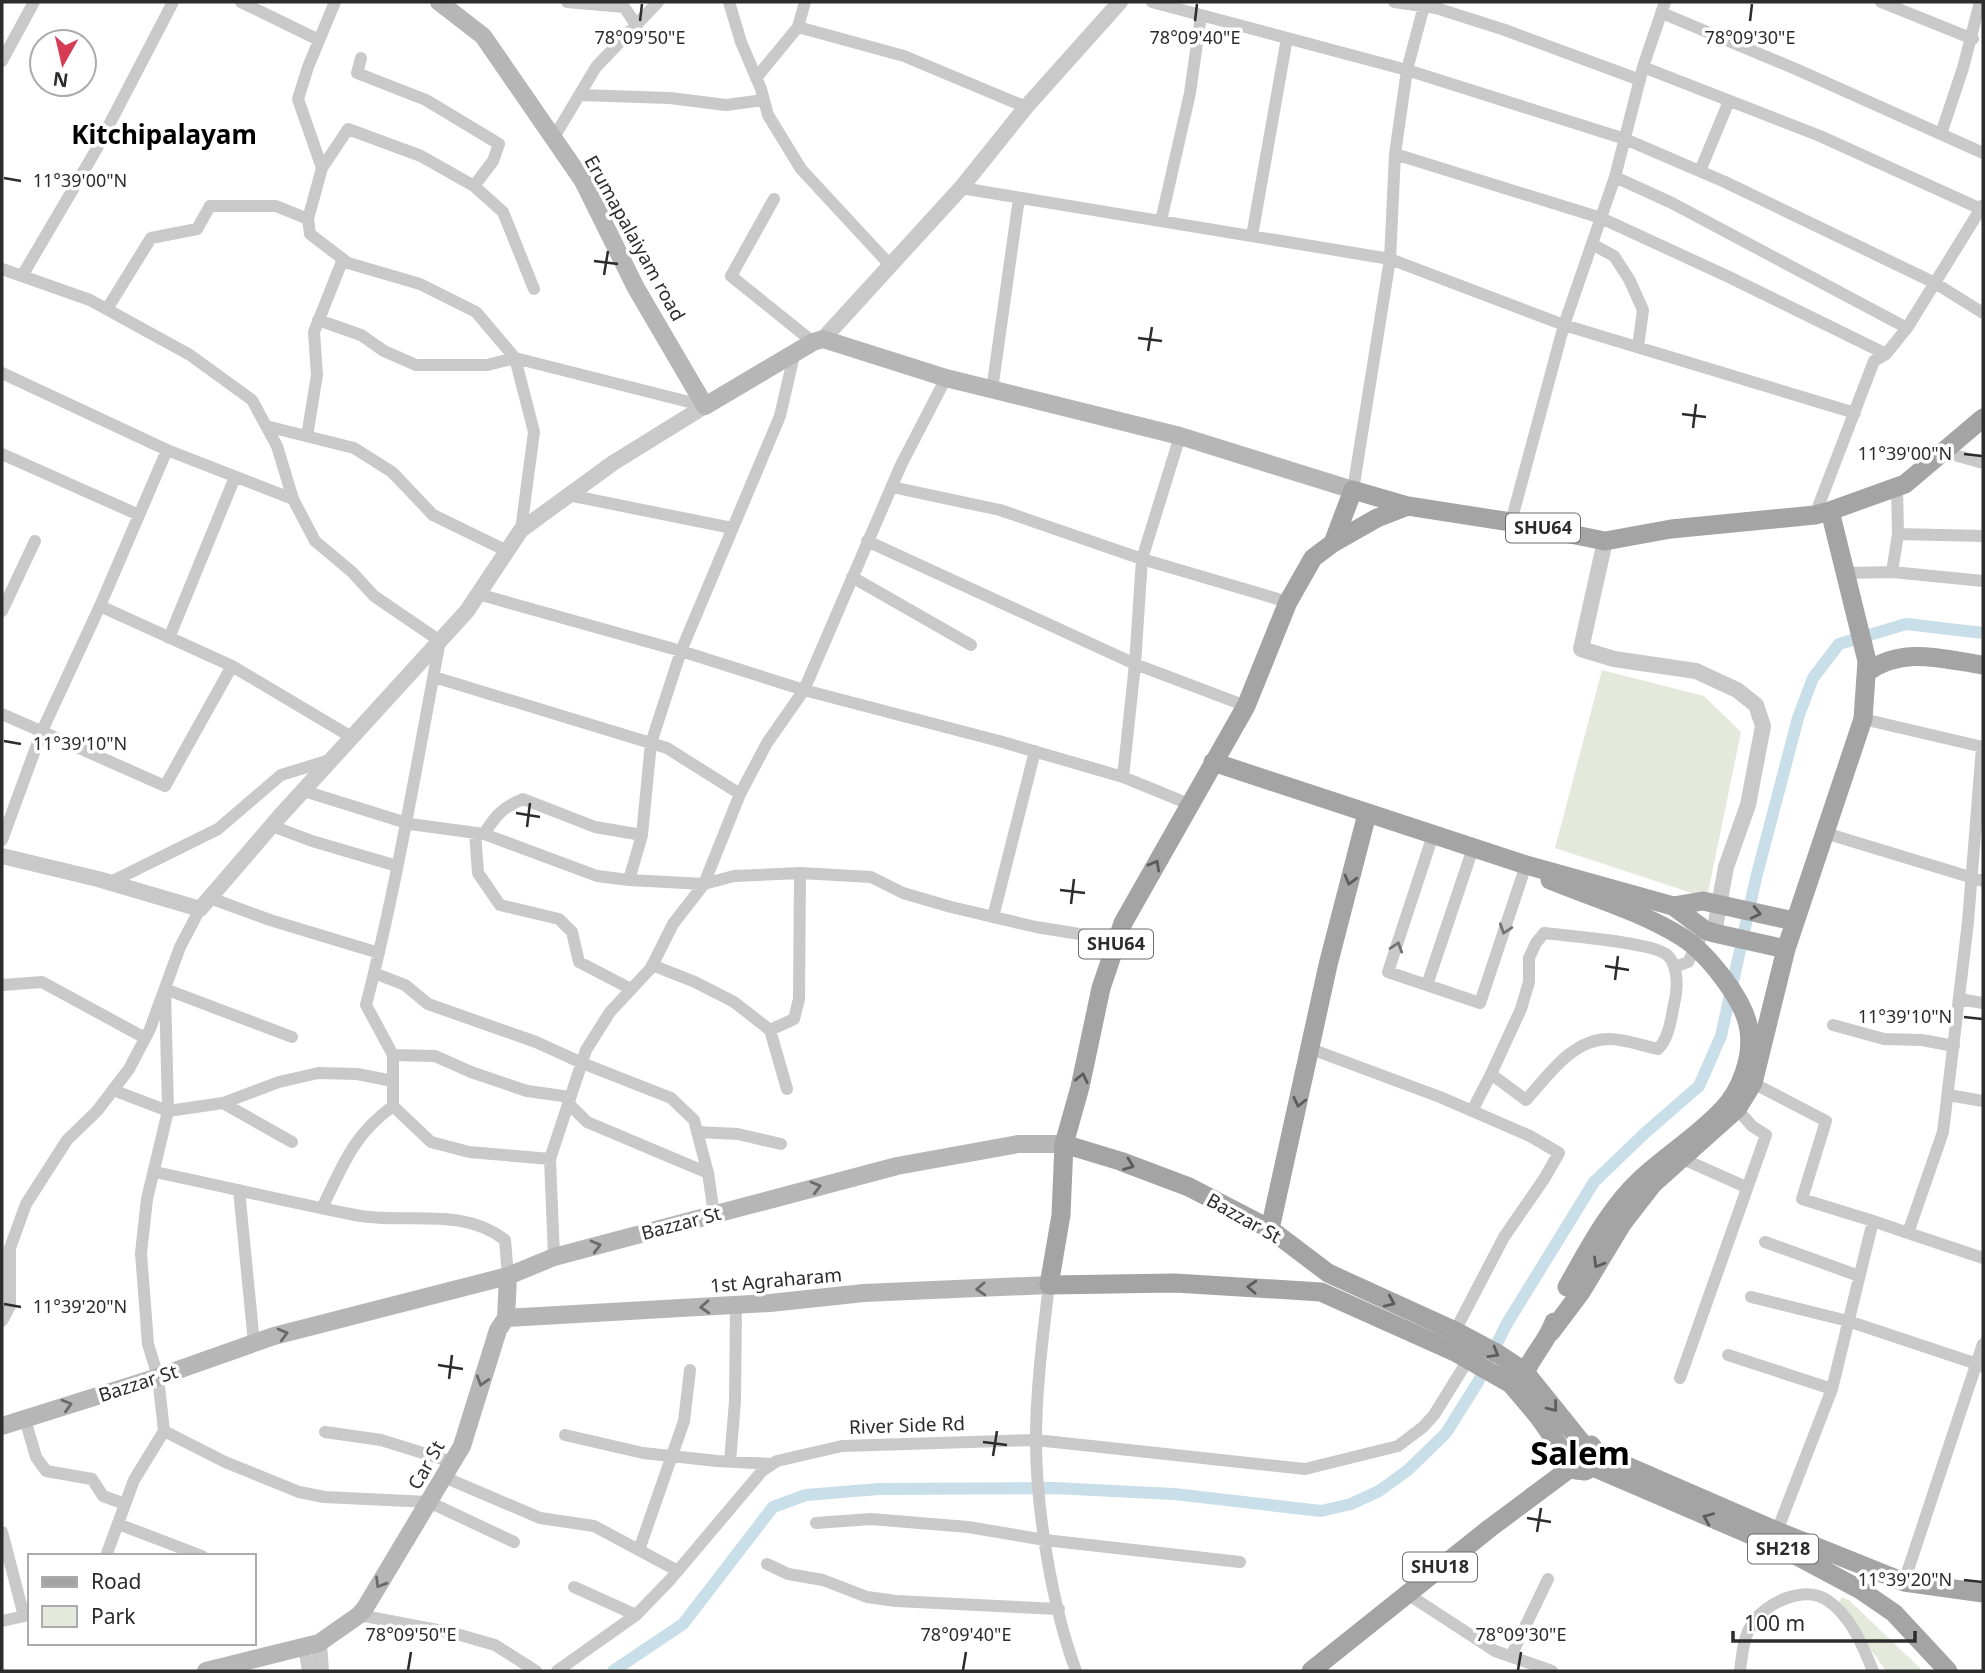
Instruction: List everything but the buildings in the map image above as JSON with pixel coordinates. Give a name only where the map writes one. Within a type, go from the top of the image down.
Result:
[{"type":"main road","name":"Erumapalaiyam road","points":[[439,2],[483,36],[583,181],[636,288],[705,406]]},
{"type":"main road","points":[[705,406],[795,351],[818,340],[946,378],[1180,436],[1408,506]]},
{"type":"main road","name":"SHU64","points":[[1049,1285],[1061,1215],[1064,1144],[1080,1087],[1101,988],[1117,940],[1189,804],[1246,706],[1288,602],[1313,558],[1377,517],[1408,506],[1511,522],[1605,541],[1671,529],[1822,513],[1905,484],[1983,418]]},
{"type":"main road","points":[[1333,543],[1353,490]]},
{"type":"main road","points":[[1574,1290],[1653,1184],[1737,1110],[1753,1083],[1789,920],[1825,833],[1863,719],[1867,667],[1847,573],[1822,513]]},
{"type":"main road","points":[[1867,667],[1896,657],[1927,657],[1983,665]]},
{"type":"main road","points":[[1213,762],[1526,865],[1673,906],[1715,933],[1783,948]]},
{"type":"main road","points":[[1270,1229],[1328,965],[1367,814]]},
{"type":"main road","points":[[1518,1384],[1574,1290],[1596,1237],[1617,1207],[1640,1179],[1724,1108],[1742,1079],[1749,1056],[1749,1030],[1739,1004],[1704,956],[1683,938],[1639,915],[1550,880]]},
{"type":"main road","points":[[1673,906],[1703,901],[1789,920]]},
{"type":"main road","name":"Bazzar St","points":[[2,1426],[159,1377],[254,1343],[508,1276],[554,1257],[897,1166],[1018,1144],[1064,1144],[1120,1161],[1189,1187],[1270,1229],[1328,1273],[1460,1345]]},
{"type":"main road","points":[[1321,1292],[1328,1273]]},
{"type":"main road","name":"Car St","points":[[312,1644],[359,1615],[461,1446],[498,1330],[506,1318],[508,1276]]},
{"type":"main road","points":[[1049,1285],[1175,1283],[1321,1292],[1460,1345],[1518,1384],[1570,1462],[1580,1471],[1591,1454]]},
{"type":"main road","name":"1st Agraharam","points":[[506,1318],[736,1305],[864,1293],[1049,1285]]},
{"type":"main road","name":"SH218","points":[[1518,1384],[1591,1454],[1859,1589],[1894,1613],[1948,1671]]},
{"type":"main road","name":"SH218","points":[[1591,1454],[1904,1582]]},
{"type":"main road","name":"SHU18","points":[[1311,1671],[1570,1462]]},
{"type":"main road","points":[[1904,1582],[1983,1593]]},
{"type":"main road","points":[[205,1671],[312,1644]]},
{"type":"street","points":[[2,61],[34,2]]},
{"type":"street","points":[[22,276],[96,150],[173,2]]},
{"type":"street","points":[[241,2],[319,40]]},
{"type":"street","points":[[322,168],[298,99],[335,2]]},
{"type":"street","points":[[567,2],[624,7],[637,26]]},
{"type":"street","points":[[553,139],[596,67],[658,2]]},
{"type":"street","points":[[729,2],[768,115],[801,169],[890,265]]},
{"type":"street","points":[[756,78],[798,27],[805,2]]},
{"type":"street","points":[[774,199],[731,276],[818,340],[961,188],[1026,107],[1120,2]]},
{"type":"street","points":[[1152,2],[1407,70],[1625,139],[1700,171],[1934,282],[1983,313]]},
{"type":"street","points":[[1394,2],[1424,4],[1729,101],[1820,136],[1982,207],[1907,328],[1886,354],[1874,361],[1822,513]]},
{"type":"street","points":[[1881,2],[1972,39]]},
{"type":"street","points":[[1941,134],[1972,39],[1980,2]]},
{"type":"street","points":[[1353,490],[1390,259],[1395,154],[1407,70],[1424,4]]},
{"type":"street","points":[[1511,522],[1564,325],[1615,177],[1642,74],[1664,7],[1983,153]]},
{"type":"street","points":[[1161,221],[1190,93],[1201,15]]},
{"type":"street","points":[[798,27],[904,56],[1026,107]]},
{"type":"street","points":[[1252,236],[1287,38]]},
{"type":"street","points":[[362,58],[357,73],[426,100],[499,144],[493,161],[474,186]]},
{"type":"street","points":[[580,95],[670,98],[726,104],[764,100]]},
{"type":"street","points":[[1700,171],[1729,101]]},
{"type":"street","points":[[521,530],[534,432],[515,358],[476,312],[419,284],[348,264],[310,234],[308,219],[322,168],[348,129],[421,156],[474,186],[503,212],[534,289]]},
{"type":"street","points":[[1395,154],[1601,218],[1886,354]]},
{"type":"street","points":[[1615,177],[1672,204],[1907,328]]},
{"type":"street","points":[[961,188],[1390,259],[1564,325],[1856,413]]},
{"type":"street","points":[[992,390],[1019,198]]},
{"type":"street","points":[[107,309],[151,239],[197,229],[210,206],[276,206],[308,219]]},
{"type":"street","points":[[1592,244],[1614,256],[1639,300],[1643,310],[1638,347]]},
{"type":"street","points":[[307,436],[317,375],[314,332],[343,259]]},
{"type":"street","points":[[2,269],[90,300],[190,355],[252,400],[276,446],[293,499],[315,541],[352,572],[374,596],[440,641]]},
{"type":"street","points":[[318,320],[361,335],[384,351],[416,365],[487,365],[515,358],[705,406]]},
{"type":"street","points":[[629,880],[642,835],[651,743],[681,651],[780,416],[795,351]]},
{"type":"street","points":[[2,373],[167,450],[293,499]]},
{"type":"street","points":[[554,1257],[550,1159],[586,1050],[610,1012],[652,965],[673,924],[704,884],[740,794],[766,743],[804,690],[867,541],[946,378]]},
{"type":"street","points":[[2,1321],[10,1306],[10,1248],[26,1204],[67,1140],[97,1111],[129,1069],[145,1038],[180,947],[205,903],[467,611],[521,530],[613,463],[705,406]]},
{"type":"street","points":[[266,426],[354,448],[392,472],[433,515],[507,551]]},
{"type":"street","points":[[1123,777],[1135,664],[1142,559],[1180,436]]},
{"type":"street","points":[[2,840],[42,732],[167,450]]},
{"type":"street","points":[[1944,452],[1983,463]]},
{"type":"street","points":[[2,454],[139,515]]},
{"type":"street","points":[[169,638],[235,477]]},
{"type":"street","points":[[892,487],[1000,510],[1142,559],[1288,602]]},
{"type":"street","points":[[1892,572],[1898,534],[1897,487]]},
{"type":"street","points":[[568,495],[732,528]]},
{"type":"street","points":[[1898,534],[1983,536]]},
{"type":"street","points":[[2,611],[35,541]]},
{"type":"street","points":[[867,541],[1135,664],[1246,706]]},
{"type":"street","points":[[1605,541],[1581,649],[1614,659],[1696,671],[1737,690],[1756,705],[1763,726],[1748,805],[1727,867],[1723,906],[1715,933],[1688,962],[1675,967]]},
{"type":"street","points":[[1847,573],[1892,572],[1983,581]]},
{"type":"street","points":[[852,577],[971,645]]},
{"type":"street","points":[[478,594],[681,651],[804,690],[1035,751],[1123,777],[1189,804]]},
{"type":"street","points":[[100,606],[232,666],[354,738]]},
{"type":"street","points":[[440,641],[406,822],[366,1005],[393,1055],[393,1106],[431,1142],[469,1152],[550,1159]]},
{"type":"street","points":[[2,713],[165,786],[232,666]]},
{"type":"street","points":[[433,677],[667,748],[740,794]]},
{"type":"street","points":[[1863,719],[1983,747],[1977,880],[1943,1132],[1908,1233]]},
{"type":"street","points":[[993,917],[1035,751]]},
{"type":"street","points":[[109,883],[218,829],[281,775],[334,759]]},
{"type":"street","points":[[304,791],[406,822],[480,834],[597,876],[704,884],[734,876],[800,873],[871,877],[903,893],[993,917],[1035,927],[1117,940]]},
{"type":"street","points":[[631,989],[579,962],[572,932],[559,919],[500,905],[478,873],[480,834],[506,806],[523,799],[595,827],[642,835]]},
{"type":"street","points":[[272,826],[397,866]]},
{"type":"street","points":[[1825,833],[1977,880]]},
{"type":"street","points":[[1433,835],[1388,972],[1480,1003],[1526,865]]},
{"type":"street","points":[[1427,985],[1473,848]]},
{"type":"street","points":[[2,856],[109,883],[205,903],[379,953]]},
{"type":"street","points":[[770,1030],[794,1019],[799,999],[800,873]]},
{"type":"street","points":[[1311,1049],[1472,1111],[1521,1009],[1529,982],[1529,958],[1544,933],[1649,947],[1666,954],[1675,967],[1675,999],[1665,1042],[1658,1049],[1608,1039],[1584,1044],[1564,1058],[1526,1100],[1491,1074]]},
{"type":"street","points":[[652,965],[695,982],[734,1003],[770,1030],[787,1089]]},
{"type":"street","points":[[374,973],[405,985],[428,1004],[536,1042],[671,1098],[694,1121],[708,1172],[714,1214]]},
{"type":"street","points":[[2,985],[41,982],[145,1038]]},
{"type":"street","points":[[165,989],[292,1037]]},
{"type":"street","points":[[107,1554],[134,1480],[164,1431],[159,1377],[148,1344],[141,1252],[147,1199],[168,1111],[165,989]]},
{"type":"street","points":[[1959,999],[1983,1003]]},
{"type":"street","points":[[1833,1025],[1884,1038],[1922,1040],[1954,1046]]},
{"type":"street","points":[[393,1055],[435,1056],[471,1072],[569,1100],[587,1122],[708,1172]]},
{"type":"street","points":[[113,1090],[168,1111],[223,1103],[279,1082],[318,1073],[357,1074],[393,1081]]},
{"type":"street","points":[[1753,1083],[1826,1121],[1801,1199],[1983,1258]]},
{"type":"street","points":[[1948,1095],[1983,1101]]},
{"type":"street","points":[[223,1103],[292,1142]]},
{"type":"street","points":[[322,1208],[353,1145],[372,1121],[393,1106]]},
{"type":"street","points":[[1679,1378],[1766,1135],[1752,1126],[1737,1110]]},
{"type":"street","name":"River Side Rd","points":[[557,1671],[636,1615],[678,1571],[762,1471],[777,1461],[842,1446],[1036,1440],[1305,1469],[1398,1446],[1434,1415],[1504,1237],[1559,1153],[1530,1136],[1472,1111]]},
{"type":"street","points":[[697,1132],[738,1134],[781,1144]]},
{"type":"street","points":[[1683,1160],[1746,1187]]},
{"type":"street","points":[[155,1172],[358,1216],[463,1220],[491,1228],[505,1240],[508,1276]]},
{"type":"street","points":[[239,1190],[254,1343]]},
{"type":"street","points":[[1777,1531],[1832,1389],[1873,1221]]},
{"type":"street","points":[[1765,1242],[1859,1276]]},
{"type":"street","points":[[1049,1285],[1036,1440],[1041,1512],[1067,1646],[1076,1671]]},
{"type":"street","points":[[1751,1297],[1848,1321],[1981,1365]]},
{"type":"street","points":[[730,1462],[735,1401],[736,1305]]},
{"type":"street","points":[[1904,1582],[1981,1365],[1983,1345]]},
{"type":"street","points":[[1728,1355],[1832,1389]]},
{"type":"street","points":[[639,1550],[684,1420],[690,1370]]},
{"type":"street","points":[[24,1419],[36,1457],[46,1471],[92,1479],[103,1496],[125,1504]]},
{"type":"street","points":[[164,1431],[225,1462],[299,1492],[324,1497],[429,1502],[514,1542]]},
{"type":"street","points":[[325,1432],[381,1440],[448,1469],[540,1518],[594,1526],[678,1571]]},
{"type":"street","points":[[565,1435],[643,1453],[772,1464]]},
{"type":"street","points":[[816,1522],[871,1519],[968,1527],[1045,1540],[1240,1562]]},
{"type":"street","points":[[118,1524],[197,1554]]},
{"type":"street","points":[[2,1532],[27,1616],[2,1621]]},
{"type":"street","points":[[767,1564],[788,1574],[823,1580],[866,1597],[896,1601],[1059,1609]]},
{"type":"street","points":[[1511,1656],[1548,1579]]},
{"type":"street","points":[[574,1587],[636,1615]]},
{"type":"street","points":[[1406,1593],[1495,1651],[1511,1656],[1522,1666],[1552,1671]]},
{"type":"street","points":[[1740,1671],[1752,1624],[1774,1604],[1802,1595],[1816,1595],[1828,1601],[1843,1615],[1861,1643],[1873,1671]]},
{"type":"street","points":[[359,1615],[453,1633],[495,1645],[536,1671]]},
{"type":"street","points":[[308,1671],[312,1644]]},
{"type":"street","points":[[312,1644],[321,1671]]},
{"type":"green space","points":[[1602,670],[1704,696],[1741,732],[1707,898],[1555,848]]},
{"type":"green space","points":[[1842,1597],[1850,1601],[1923,1671],[1886,1671],[1838,1603]]},
{"type":"waterway","points":[[613,1671],[683,1624],[773,1507],[806,1495],[879,1489],[1054,1488],[1174,1494],[1321,1511],[1351,1504],[1379,1491],[1408,1470],[1446,1433],[1478,1382],[1506,1325],[1594,1182],[1699,1086],[1721,1036],[1756,878],[1798,718],[1813,678],[1839,644],[1906,624],[1983,633]]},
{"type":"district","name":"Kitchipalayam","points":[[164,135]]},
{"type":"district","name":"Salem","points":[[1580,1453]]}]
